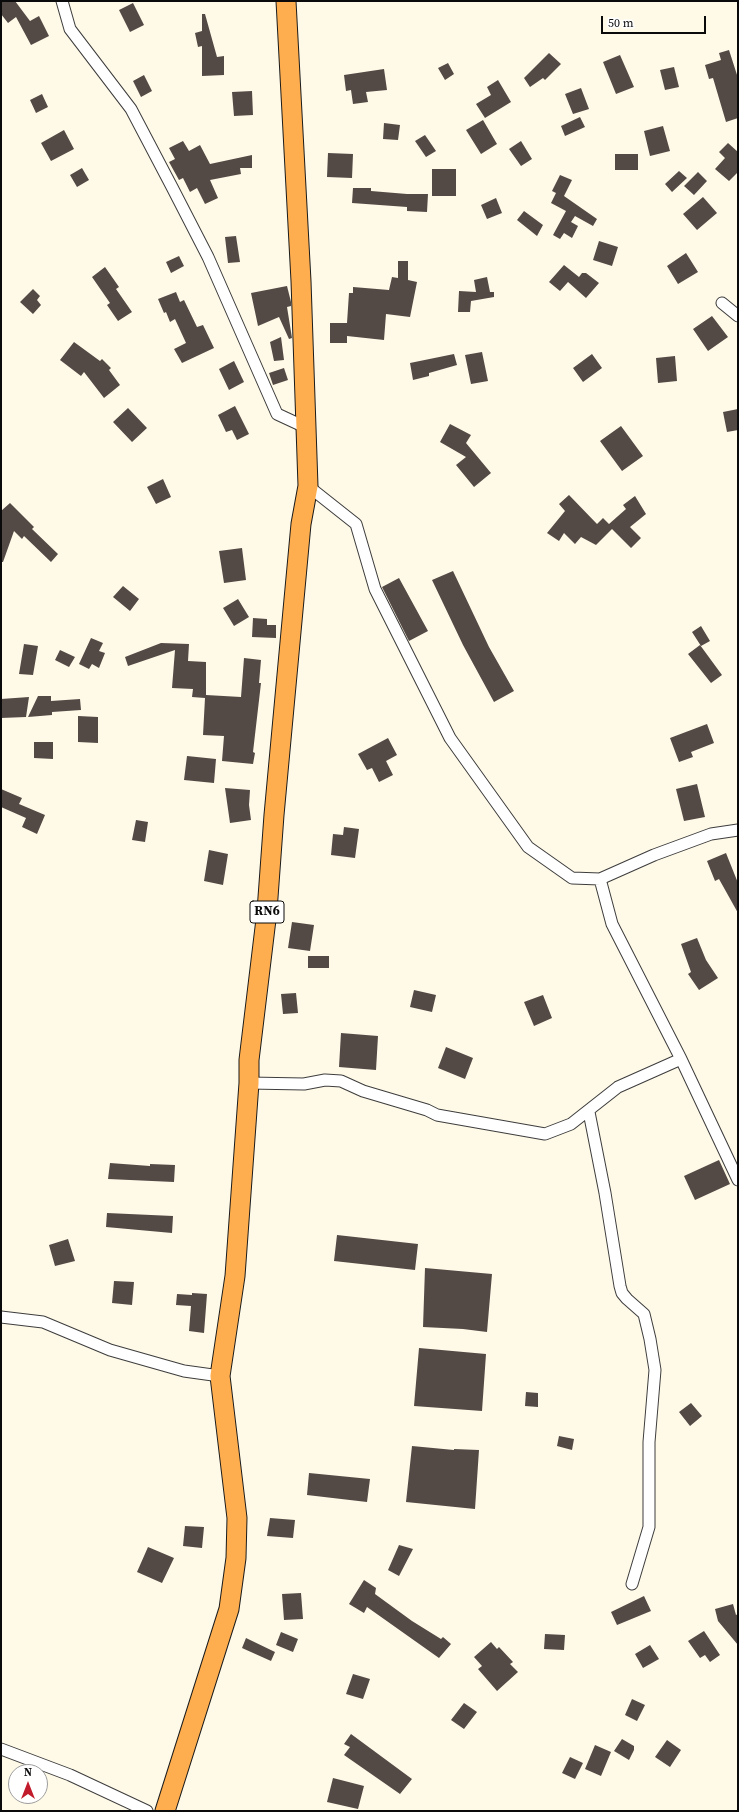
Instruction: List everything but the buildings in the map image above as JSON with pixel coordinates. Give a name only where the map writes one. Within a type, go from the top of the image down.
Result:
[{"type":"highway","name":"RN6","points":[[165,1811],[229,1609],[236,1558],[237,1518],[220,1376],[235,1276],[250,1060],[267,911],[274,815],[301,524],[308,486],[305,427],[302,281],[286,1]]},
{"type":"street","points":[[62,1],[70,29],[130,109],[173,189],[208,257],[277,414],[305,427]]},
{"type":"street","points":[[722,303],[738,316]]},
{"type":"street","points":[[308,486],[356,524],[375,589],[450,738],[528,847],[572,878],[600,879],[654,855],[711,834],[738,830]]},
{"type":"street","points":[[600,879],[612,924],[681,1059],[738,1180]]},
{"type":"street","points":[[249,1083],[304,1084],[325,1080],[341,1081],[363,1091],[427,1110],[437,1115],[544,1134],[571,1124],[589,1112],[618,1087],[681,1059]]},
{"type":"street","points":[[589,1112],[605,1193],[620,1286],[622,1293],[627,1299],[644,1314],[655,1370],[649,1442],[649,1527],[632,1584]]},
{"type":"street","points":[[1,1317],[43,1322],[110,1350],[184,1371],[220,1376]]},
{"type":"street","points":[[1,1749],[70,1775],[147,1811]]}]
